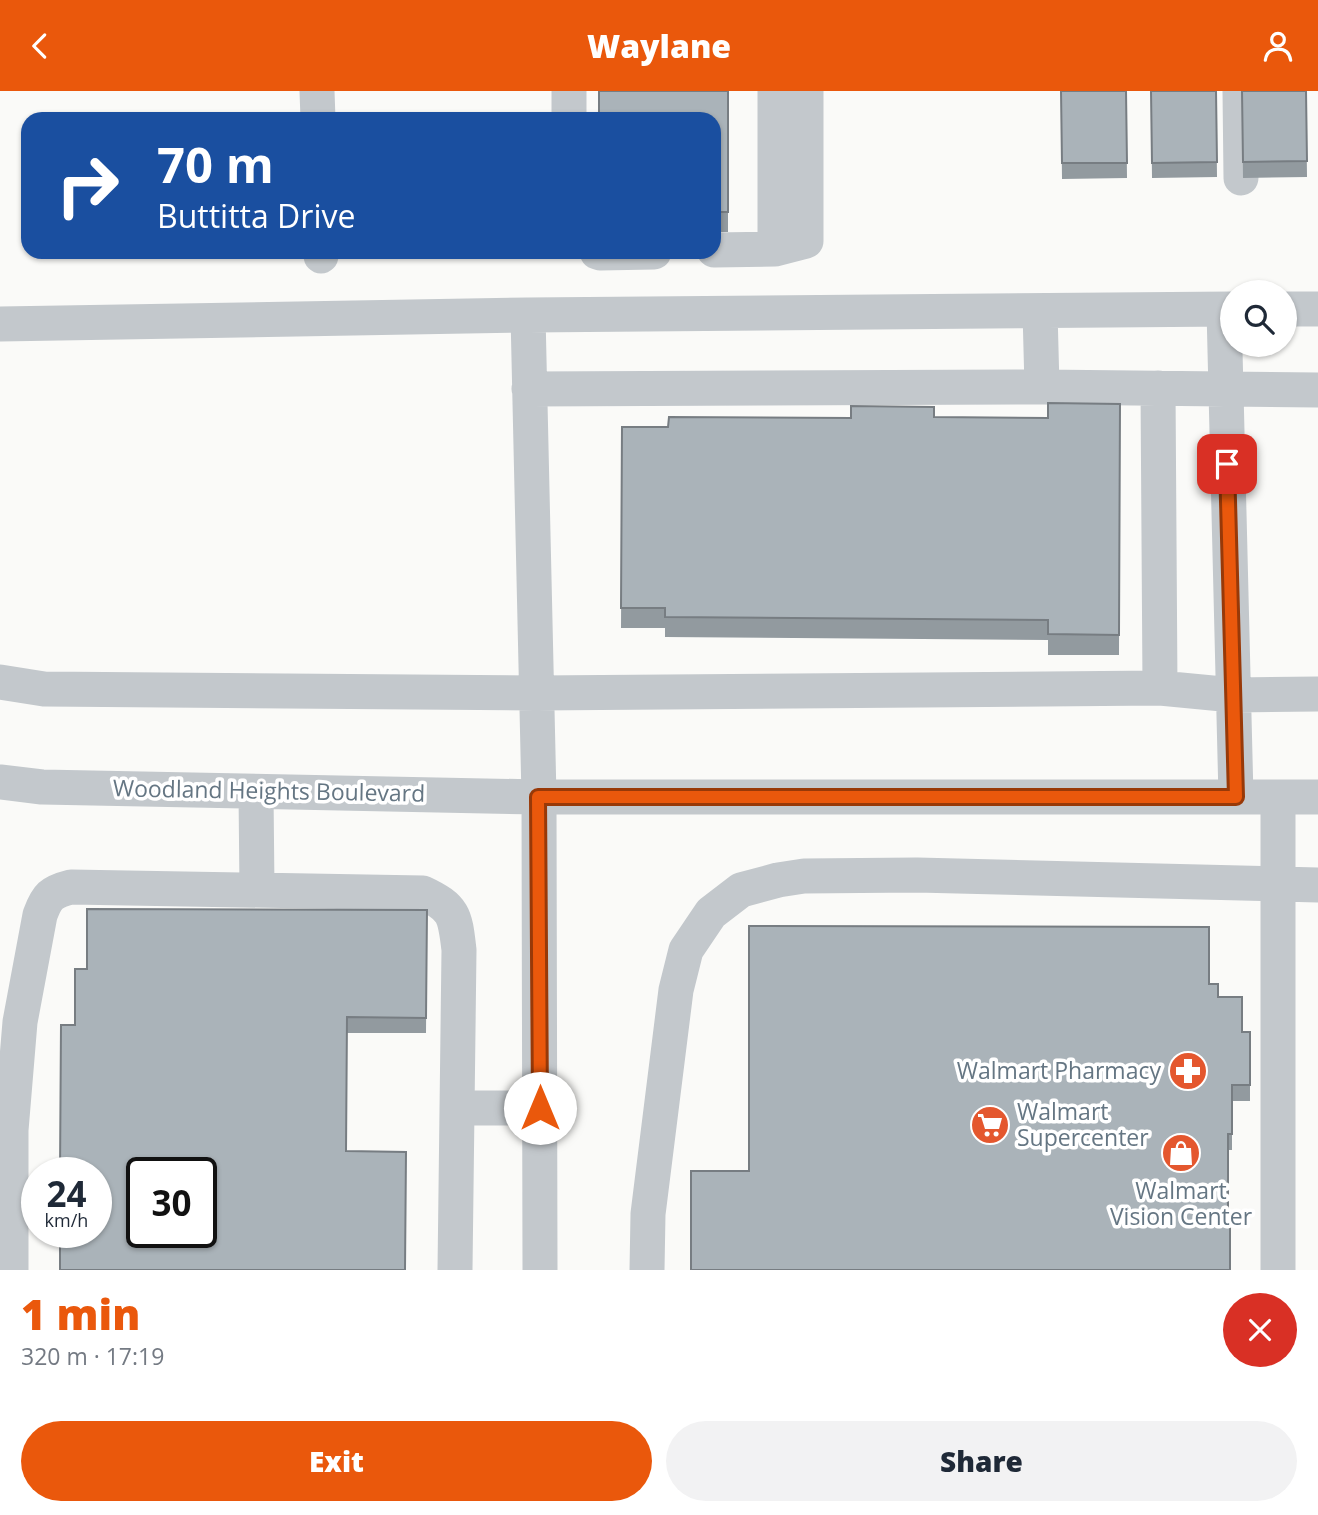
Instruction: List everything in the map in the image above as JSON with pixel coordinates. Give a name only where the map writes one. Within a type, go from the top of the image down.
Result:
[{"type":"street","points":[[317,91],[318,112]]},
{"type":"street","points":[[569,91],[569,112]]},
{"type":"street","points":[[775,91],[790,245]]},
{"type":"street","points":[[790,245],[806,91]]},
{"type":"street","points":[[1240,91],[1241,178]]},
{"type":"street","points":[[721,250],[790,245]]},
{"type":"street","points":[[0,324],[528,315],[1220,309]]},
{"type":"street","points":[[1297,309],[1318,309]]},
{"type":"street","points":[[1040,311],[1042,387]]},
{"type":"street","points":[[528,315],[538,797],[540,1270]]},
{"type":"street","points":[[1226,357],[1236,797]]},
{"type":"street","points":[[530,389],[1042,387],[1318,390]]},
{"type":"street","points":[[1158,388],[1160,688]]},
{"type":"street","points":[[0,682],[44,689],[536,693],[1160,688],[1233,695],[1318,694]]},
{"type":"street","name":"Woodland Heights Boulevard","points":[[0,782],[42,786],[256,792],[538,797],[1318,797]]},
{"type":"street","points":[[256,792],[257,890]]},
{"type":"street","points":[[1278,797],[1278,1270]]},
{"type":"street","points":[[647,1270],[648,1214],[676,990],[686,950],[711,913],[741,890],[804,876],[916,875],[1318,885]]},
{"type":"street","points":[[11,1270],[5,1146],[20,1021],[40,915],[51,894],[71,887],[423,893],[442,902],[456,925],[459,950],[455,1270]]},
{"type":"street","points":[[457,1108],[540,1108]]},
{"type":"building","points":[[599,91],[728,91],[728,212],[721,212],[721,112],[599,112]]},
{"type":"building","points":[[1061,91],[1126,91],[1127,163],[1062,163]]},
{"type":"building","points":[[1151,91],[1216,91],[1217,162],[1152,163]]},
{"type":"building","points":[[1242,91],[1306,91],[1307,161],[1243,162]]},
{"type":"building","points":[[1048,403],[1120,404],[1119,635],[1048,634],[1048,620],[665,617],[665,608],[621,608],[622,427],[668,427],[669,417],[851,418],[851,406],[934,407],[934,417],[1048,418]]},
{"type":"building","points":[[87,909],[427,910],[426,1018],[347,1017],[346,1151],[406,1152],[405,1270],[60,1270],[60,1248],[112,1248],[112,1157],[60,1157],[61,1025],[75,1025],[75,969],[87,969]]},
{"type":"building","name":"Walmart Supercenter","points":[[749,926],[1209,927],[1209,984],[1218,984],[1218,997],[1242,997],[1242,1032],[1250,1032],[1250,1085],[1232,1085],[1232,1134],[1228,1134],[1230,1270],[691,1270],[691,1171],[749,1171]]},
{"type":"place","name":"Walmart Pharmacy","points":[[1188,1071]]},
{"type":"place","name":"Walmart Supercenter","points":[[990,1125]]},
{"type":"place","name":"Walmart Vision Center","points":[[1181,1153]]},
{"type":"route","points":[[540,1108],[538,797],[1236,797],[1227,464]]}]
